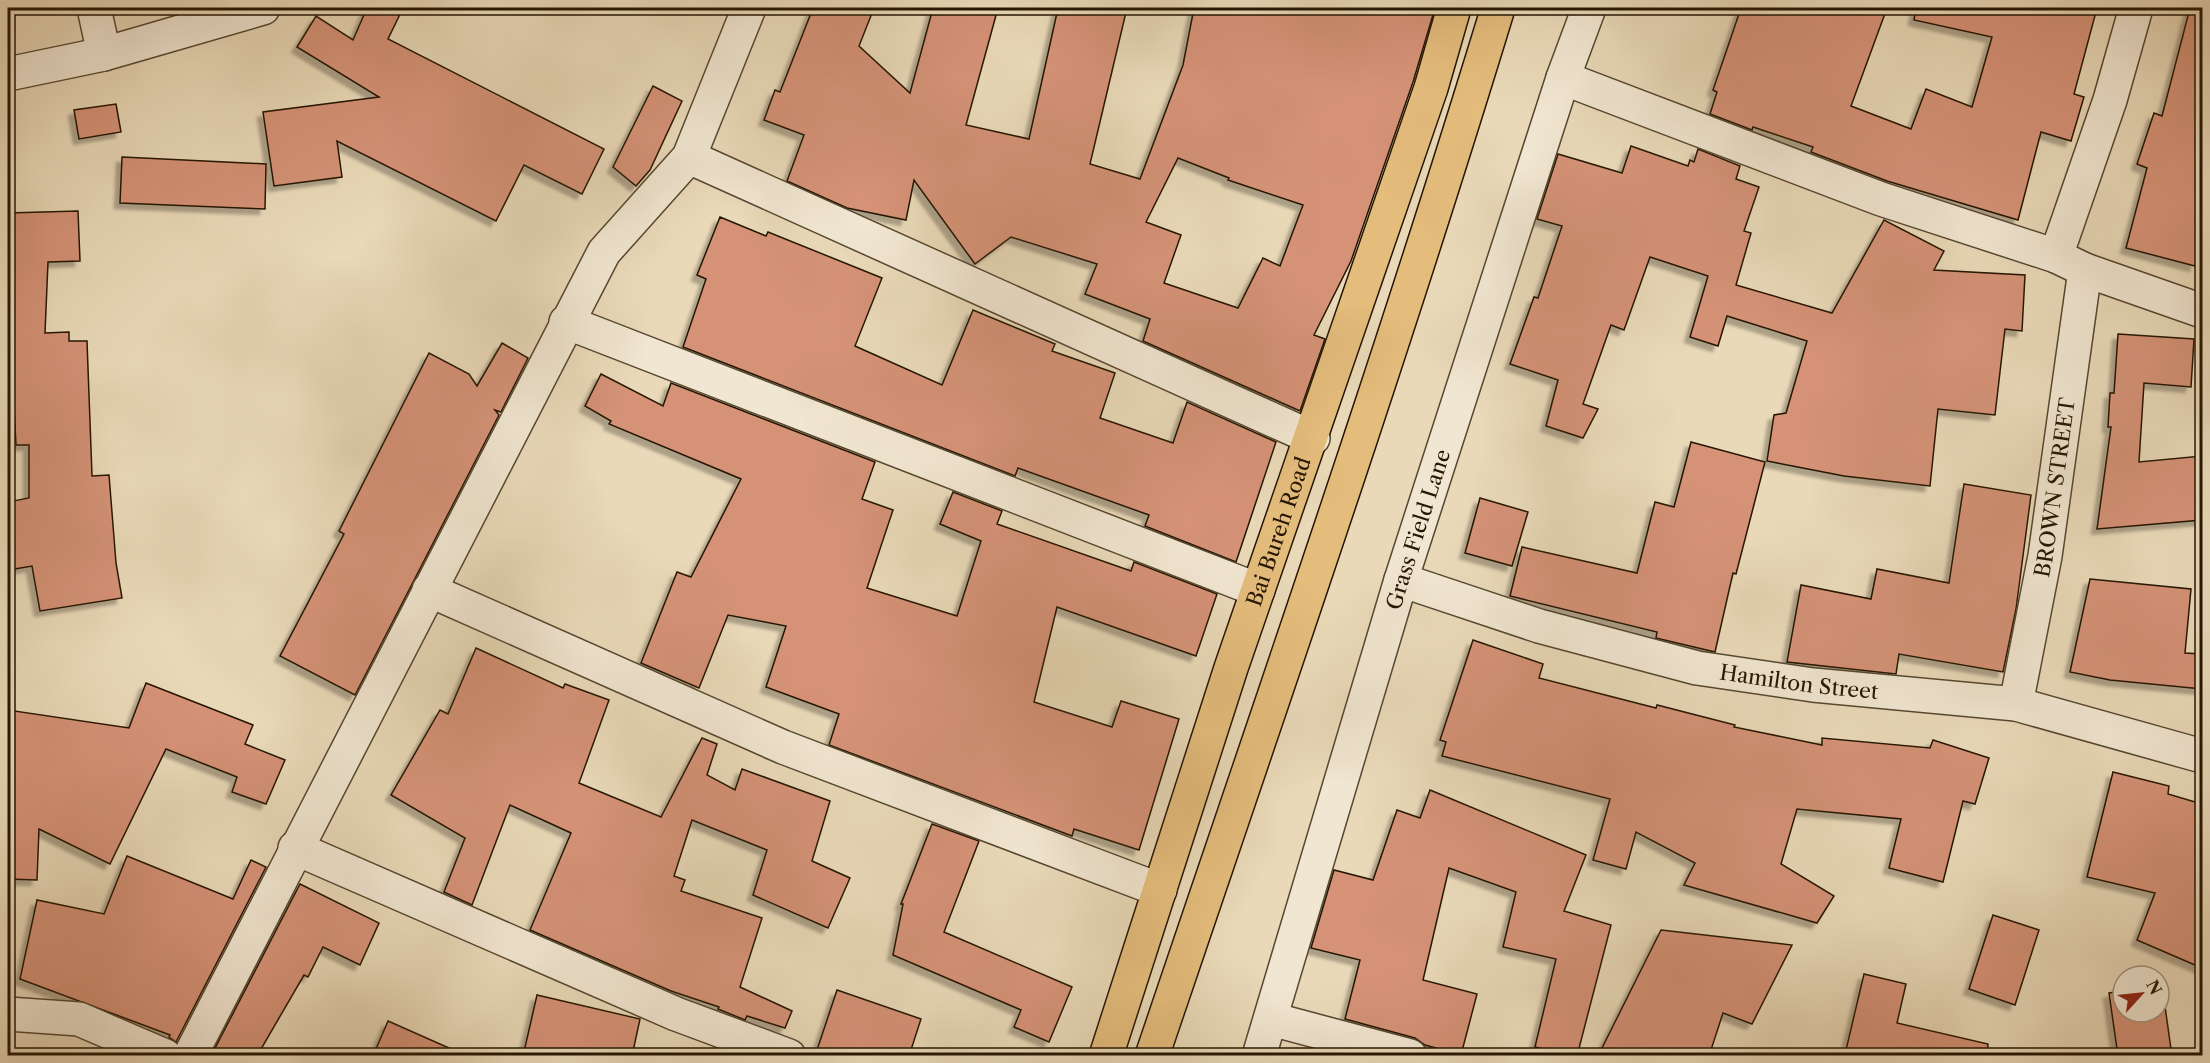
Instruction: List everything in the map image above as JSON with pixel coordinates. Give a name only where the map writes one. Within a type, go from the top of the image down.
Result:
[{"type":"highway","name":"Bai Bureh Road","points":[[1106,1056],[1258,590],[1313,438],[1431,88],[1454,8]]},
{"type":"highway","points":[[1152,1056],[1362,435],[1498,8]]},
{"type":"street","points":[[94,8],[104,54]]},
{"type":"street","points":[[8,74],[104,54],[263,8]]},
{"type":"street","points":[[190,1056],[295,848],[604,252],[689,157],[749,8]]},
{"type":"street","name":"Grass Field Lane","points":[[1259,1056],[1401,580],[1563,78],[1589,8]]},
{"type":"street","points":[[2056,256],[2110,100],[2136,8]]},
{"type":"street","points":[[1563,78],[1881,199],[2056,256],[2085,270],[2202,311]]},
{"type":"street","points":[[689,157],[1313,438]]},
{"type":"street","name":"BROWN STREET","points":[[2016,704],[2045,556],[2085,270]]},
{"type":"street","points":[[566,322],[1258,590]]},
{"type":"street","name":"Hamilton Street","points":[[1401,580],[1539,626],[1697,668],[1813,685],[2016,704],[2202,756]]},
{"type":"street","points":[[429,590],[783,747],[1160,890]]},
{"type":"street","points":[[295,848],[676,1014],[789,1056]]},
{"type":"street","points":[[8,1014],[79,1019],[165,1056]]},
{"type":"street","points":[[1271,1019],[1410,1056]]},
{"type":"building","points":[[367,8],[403,8],[388,39],[604,149],[582,194],[524,165],[496,221],[337,141],[342,177],[274,186],[263,112],[379,97],[297,47],[316,16],[353,40]]},
{"type":"building","points":[[813,8],[874,8],[859,46],[910,93],[933,8],[998,8],[966,125],[1029,139],[1058,8],[1127,8],[1090,164],[1140,179],[1183,65],[1194,8],[1435,8],[1413,82],[1351,261],[1314,335],[1325,339],[1300,411],[1143,341],[1150,319],[1085,294],[1097,264],[1011,237],[975,264],[914,180],[906,220],[847,208],[787,181],[804,135],[764,120],[775,90],[780,92]],"holes":[[[1178,158],[1229,178],[1228,180],[1303,205],[1280,266],[1263,258],[1238,308],[1164,283],[1181,235],[1146,222]]]},
{"type":"building","points":[[1741,8],[1887,8],[1851,106],[1911,129],[1926,89],[1972,107],[1992,37],[1914,20],[1916,8],[2097,8],[2074,94],[2084,97],[2071,141],[2041,132],[2018,220],[1887,181],[1811,152],[1813,147],[1753,127],[1752,130],[1710,114],[1717,92],[1713,90]]},
{"type":"building","points":[[2190,8],[2202,8],[2202,238],[2195,266],[2126,248],[2147,168],[2137,164],[2154,113],[2162,116]]},
{"type":"building","points":[[653,86],[682,101],[650,170],[636,186],[613,167]]},
{"type":"building","points":[[116,104],[121,132],[79,139],[74,110]]},
{"type":"building","points":[[1631,146],[1688,166],[1690,160],[1694,162],[1698,149],[1740,166],[1736,179],[1759,187],[1744,231],[1751,233],[1736,285],[1832,313],[1884,220],[1944,251],[1934,270],[2025,275],[2022,331],[2005,329],[1995,415],[1938,409],[1930,486],[1844,476],[1767,461],[1774,415],[1786,413],[1807,341],[1727,316],[1718,346],[1690,337],[1708,276],[1650,257],[1624,330],[1611,325],[1583,404],[1598,409],[1583,438],[1546,426],[1558,380],[1510,364],[1534,297],[1538,298],[1562,226],[1537,219],[1558,154],[1622,173]]},
{"type":"building","points":[[122,157],[266,164],[265,209],[120,203]]},
{"type":"building","points":[[78,211],[80,261],[48,262],[45,333],[69,332],[69,341],[87,341],[92,476],[109,475],[116,563],[122,598],[40,611],[32,566],[8,570],[8,502],[29,498],[29,445],[16,445],[13,389],[8,389],[8,213]]},
{"type":"building","points":[[720,217],[766,236],[768,232],[882,278],[855,346],[942,385],[973,310],[1055,344],[1052,351],[1115,373],[1100,418],[1173,443],[1187,402],[1276,442],[1236,562],[1145,526],[1149,515],[1018,468],[1015,476],[683,347],[706,279],[697,275]]},
{"type":"building","points":[[2118,334],[2194,339],[2191,387],[2144,383],[2139,462],[2202,456],[2202,520],[2097,529],[2111,427],[2108,427],[2110,393],[2114,393]]},
{"type":"building","points":[[502,343],[528,358],[501,412],[495,410],[499,415],[355,695],[280,656],[344,534],[339,531],[429,353],[469,374],[477,386]]},
{"type":"building","points":[[601,374],[663,406],[671,383],[875,462],[862,499],[893,510],[867,588],[957,616],[981,541],[940,524],[953,492],[1002,511],[997,524],[1131,571],[1134,562],[1217,594],[1196,656],[1057,607],[1034,702],[1112,727],[1121,701],[1179,719],[1139,850],[1074,829],[1072,836],[829,745],[839,714],[766,687],[786,626],[728,615],[699,688],[641,663],[677,572],[691,577],[741,479],[609,424],[611,421],[585,406]]},
{"type":"building","points":[[1691,442],[1765,462],[1736,574],[1733,573],[1715,652],[1656,638],[1657,632],[1510,596],[1522,547],[1637,573],[1655,502],[1674,507]]},
{"type":"building","points":[[1964,484],[2031,495],[2016,609],[2003,672],[1899,654],[1896,674],[1787,662],[1801,585],[1871,599],[1877,569],[1949,583]]},
{"type":"building","points":[[1480,498],[1528,512],[1512,566],[1465,553]]},
{"type":"building","points":[[2090,579],[2191,589],[2185,653],[2202,654],[2202,689],[2110,680],[2070,672]]},
{"type":"building","points":[[1473,640],[1543,664],[1539,678],[1656,708],[1657,705],[1735,725],[1734,727],[1822,745],[1822,738],[1930,748],[1933,740],[1989,758],[1975,804],[1963,801],[1943,882],[1889,868],[1901,819],[1797,809],[1781,864],[1834,896],[1817,923],[1684,885],[1695,863],[1636,832],[1626,869],[1593,860],[1610,799],[1442,756],[1446,742],[1440,740]]},
{"type":"building","points":[[476,648],[563,688],[565,684],[609,700],[579,783],[661,817],[702,738],[717,744],[707,775],[735,790],[742,769],[830,801],[812,861],[850,878],[828,928],[753,895],[767,850],[692,820],[674,876],[685,880],[681,891],[762,918],[740,987],[792,1011],[785,1028],[747,1016],[745,1020],[718,1009],[719,1007],[671,991],[530,930],[571,833],[510,805],[472,905],[444,892],[465,838],[391,795],[440,710],[448,714]]},
{"type":"building","points":[[146,683],[253,725],[245,744],[285,760],[266,804],[232,792],[237,777],[166,749],[110,864],[39,829],[37,880],[8,879],[8,710],[129,728]]},
{"type":"building","points":[[2113,772],[2169,786],[2168,794],[2202,804],[2202,968],[2137,940],[2155,893],[2087,877]]},
{"type":"building","points":[[1430,790],[1586,855],[1564,911],[1611,925],[1577,1056],[1535,1047],[1556,959],[1503,947],[1516,892],[1449,868],[1423,980],[1477,994],[1461,1055],[1425,1045],[1415,1038],[1345,1019],[1360,960],[1311,948],[1334,870],[1373,880],[1397,810],[1420,818]]},
{"type":"building","points":[[932,824],[979,841],[944,932],[1072,987],[1049,1042],[1014,1027],[1021,1010],[893,955],[903,904],[901,904]]},
{"type":"building","points":[[127,856],[233,899],[251,860],[266,867],[176,1042],[169,1037],[170,1035],[20,979],[37,900],[104,914]]},
{"type":"building","points":[[300,884],[379,923],[360,965],[323,947],[308,977],[304,975],[257,1056],[211,1056]]},
{"type":"building","points":[[1993,915],[2039,930],[2015,1005],[1969,989]]},
{"type":"building","points":[[1661,930],[1792,945],[1752,1024],[1723,1013],[1709,1056],[1598,1056]]},
{"type":"building","points":[[1864,974],[1906,984],[1897,1023],[1988,1044],[1987,1056],[1849,1056],[1850,1051],[1846,1050]]},
{"type":"building","points":[[837,990],[921,1019],[909,1056],[815,1056]]},
{"type":"building","points":[[537,995],[640,1019],[632,1056],[523,1056]]},
{"type":"building","points":[[388,1021],[467,1056],[373,1056]]},
{"type":"building","points":[[2113,1024],[2167,1024],[2172,1056],[2118,1056]]}]
